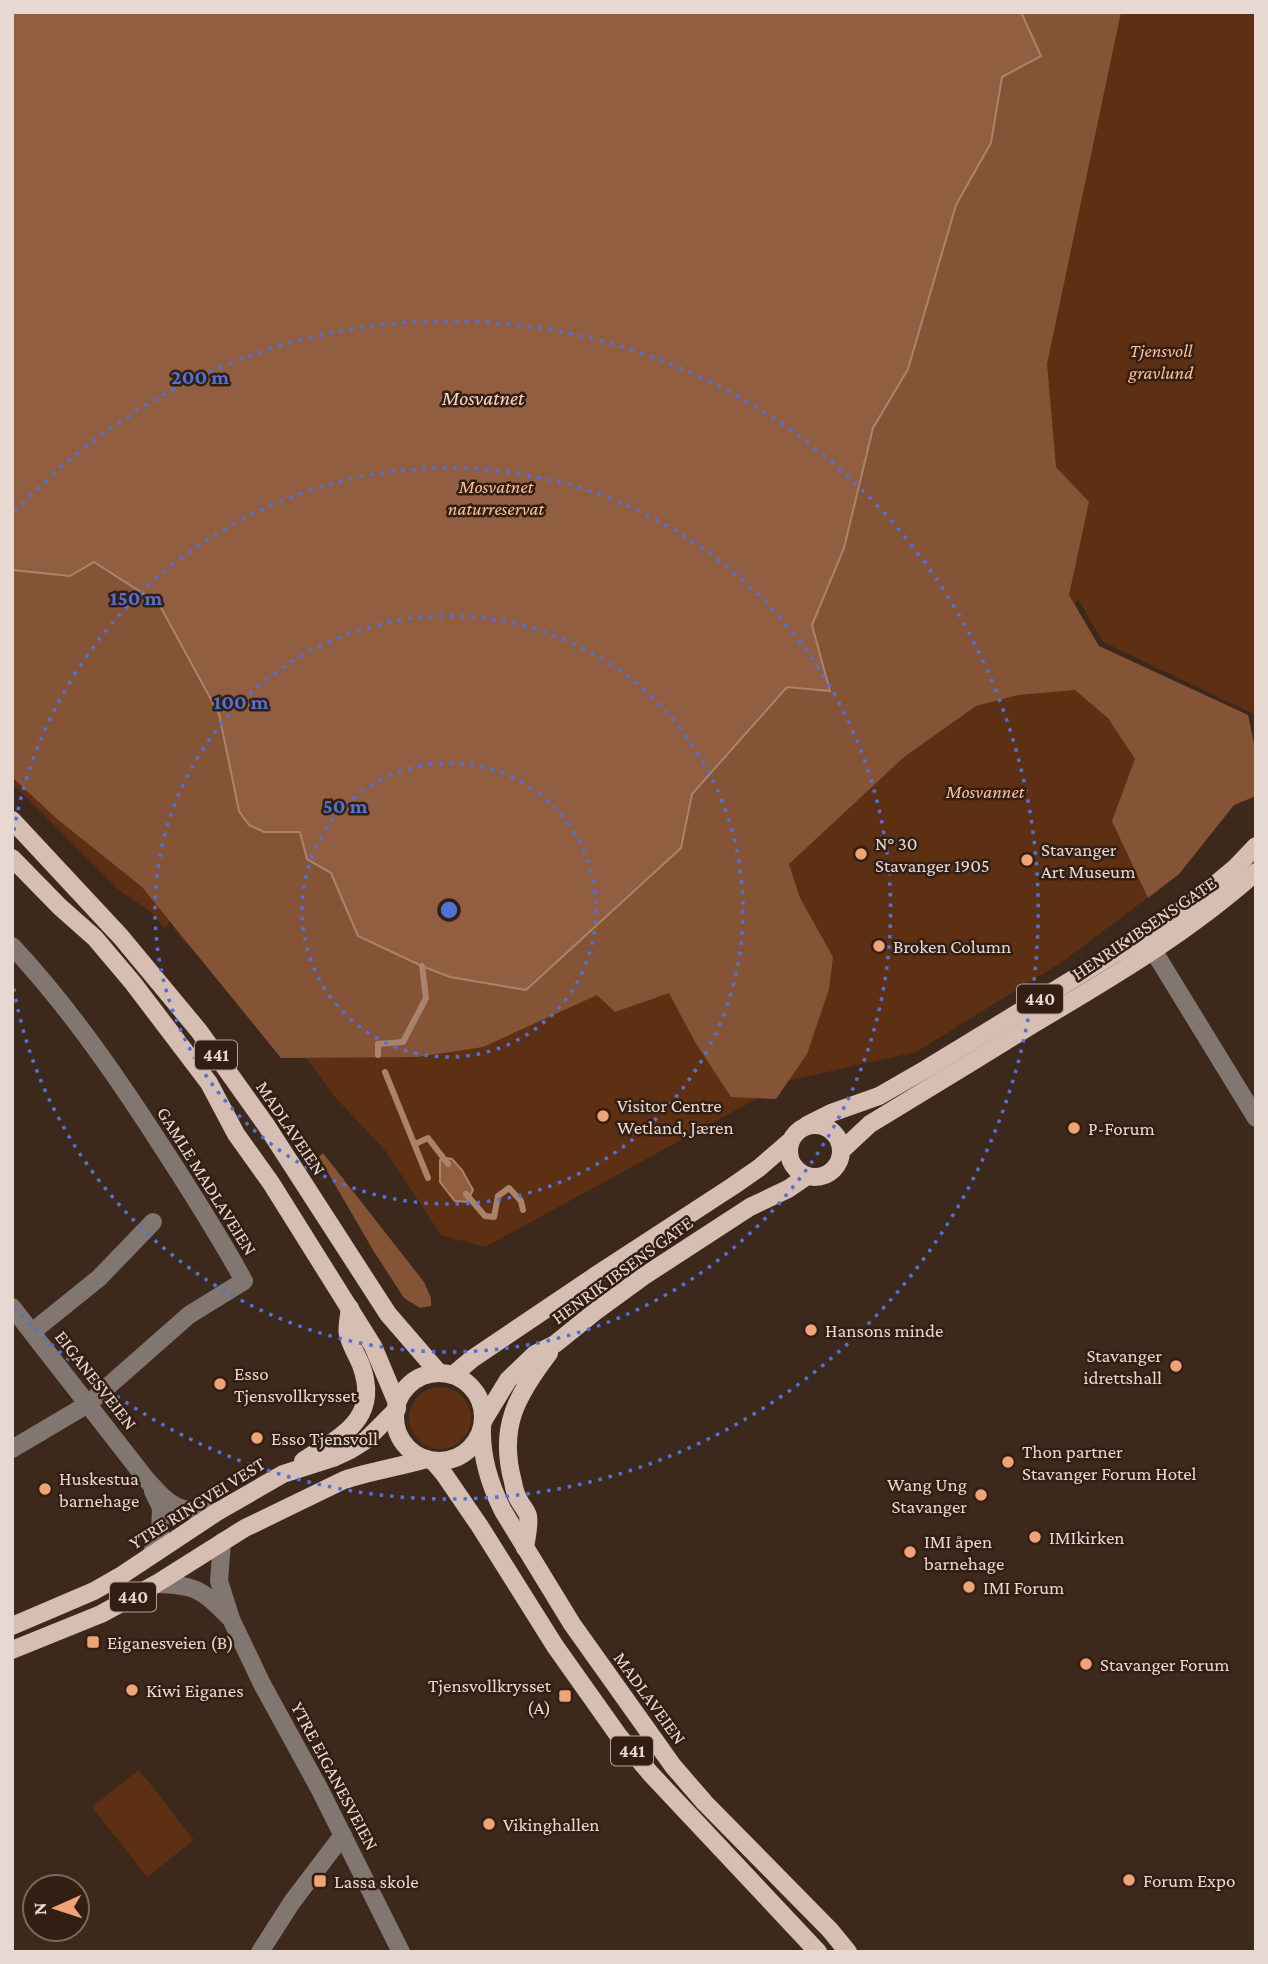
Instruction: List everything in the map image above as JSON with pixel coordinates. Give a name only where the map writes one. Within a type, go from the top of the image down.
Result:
[{"type":"main road","name":"MADLAVEIEN","points":[[12,820],[121,937],[199,1031],[266,1125],[387,1314],[446,1374]]},
{"type":"main road","name":"HENRIK IBSENS GATE","points":[[807,1125],[831,1113],[879,1096],[1152,931],[1199,898],[1256,846]]},
{"type":"main road","name":"441","points":[[12,858],[95,938],[209,1083],[236,1134],[271,1183],[373,1346],[397,1406],[398,1434],[406,1447],[429,1460],[444,1474],[561,1656],[618,1735],[650,1773],[818,1952]]},
{"type":"main road","name":"HENRIK IBSENS GATE","points":[[841,1151],[870,1124],[1103,984],[1227,898],[1256,872]]},
{"type":"main road","points":[[807,1125],[815,1124],[831,1129],[840,1142],[841,1151]]},
{"type":"main road","name":"440","points":[[789,1142],[793,1135],[807,1125]]},
{"type":"main road","name":"HENRIK IBSENS GATE","points":[[446,1374],[733,1186],[789,1142]]},
{"type":"main road","points":[[789,1142],[790,1159],[800,1172],[807,1176]]},
{"type":"main road","name":"440","points":[[807,1176],[815,1177],[831,1172],[837,1166],[841,1151]]},
{"type":"main road","name":"HENRIK IBSENS GATE","points":[[483,1424],[508,1380],[536,1354],[555,1344],[644,1276],[750,1207],[788,1189],[807,1176]]},
{"type":"main road","points":[[283,1474],[345,1434],[364,1409],[367,1390],[365,1377],[347,1334],[350,1308]]},
{"type":"main road","points":[[525,1548],[528,1516],[519,1501],[509,1468],[509,1427],[525,1385],[555,1344]]},
{"type":"main road","points":[[397,1406],[404,1391],[413,1381],[426,1375],[446,1374]]},
{"type":"main road","name":"441","points":[[446,1374],[466,1382],[476,1393],[482,1406],[483,1424]]},
{"type":"main road","name":"YTRE RINGVEI VEST","points":[[12,1626],[94,1591],[217,1512],[283,1474],[350,1450],[366,1440],[397,1406]]},
{"type":"main road","name":"MADLAVEIEN","points":[[483,1424],[481,1446],[496,1496],[579,1634],[673,1766],[848,1952]]},
{"type":"main road","points":[[429,1460],[454,1459],[467,1452],[477,1441],[483,1424]]},
{"type":"main road","name":"440","points":[[12,1650],[101,1614],[156,1584],[245,1528],[344,1480],[429,1460]]},
{"type":"street","name":"GAMLE MADLAVEIEN","points":[[12,946],[55,995],[103,1057],[216,1229],[244,1281],[190,1315],[88,1404]]},
{"type":"street","points":[[1153,950],[1256,1118]]},
{"type":"street","points":[[32,1332],[100,1278],[153,1222]]},
{"type":"street","name":"EIGANESVEIEN","points":[[12,1307],[146,1479],[169,1504],[189,1512],[217,1512]]},
{"type":"street","points":[[12,1449],[88,1404]]},
{"type":"street","name":"EIGANESVEIEN","points":[[146,1479],[161,1508],[160,1534],[152,1555]]},
{"type":"street","name":"YTRE EIGANESVEIEN","points":[[222,1542],[219,1581],[231,1619],[401,1952]]},
{"type":"street","name":"YTRE EIGANESVEIEN","points":[[156,1584],[176,1584],[198,1589],[231,1619]]},
{"type":"street","points":[[260,1952],[292,1902],[343,1835]]},
{"type":"green space","name":"Mosvatnet naturreservat","points":[[12,12],[1256,12],[1256,715],[1103,642],[1078,599],[1075,605],[1099,646],[1248,715],[1256,753],[1256,796],[1234,805],[1179,874],[1062,962],[916,1052],[791,1080],[485,1247],[441,1235],[384,1149],[334,1096],[275,1015],[204,961],[178,935],[170,920],[165,929],[151,912],[119,890],[12,783]]},
{"type":"green space","points":[[440,1387],[462,1396],[471,1418],[462,1440],[440,1449],[418,1440],[409,1418],[418,1396]]},
{"type":"green space","points":[[139,1770],[194,1840],[147,1877],[92,1807]]},
{"type":"shaded area","name":"Mosvannet","points":[[1021,12],[1121,12],[1047,364],[1056,467],[1089,502],[1069,595],[1099,646],[1248,715],[1256,753],[1256,796],[1234,805],[1179,874],[1148,898],[1112,821],[1135,759],[1108,718],[1075,690],[1018,695],[976,706],[904,757],[789,864],[800,898],[833,957],[829,989],[807,1054],[776,1099],[731,1097],[695,1042],[669,993],[615,1012],[597,995],[483,1047],[417,1057],[281,1058],[142,887],[56,818],[12,777],[12,570],[70,576],[94,562],[159,604],[219,714],[239,811],[264,832],[300,832],[307,859],[331,873],[358,936],[637,888],[681,848],[692,794],[787,687],[830,690],[812,625],[844,548],[873,428],[908,369],[956,205],[991,143],[1002,77],[1041,56]]},
{"type":"shaded area","points":[[323,1153],[424,1282],[431,1298],[431,1306],[420,1308],[404,1298],[319,1157]]},
{"type":"water","name":"Mosvatnet","points":[[12,12],[1021,12],[1041,56],[1002,77],[991,143],[956,205],[908,369],[873,428],[844,548],[812,625],[830,691],[787,687],[692,794],[681,848],[526,990],[450,977],[358,936],[331,873],[307,859],[300,832],[264,832],[249,825],[239,811],[219,714],[159,604],[94,562],[70,576],[12,570]]},
{"type":"water","points":[[452,1159],[462,1170],[473,1190],[467,1202],[455,1201],[440,1182],[440,1160]]},
{"type":"waterway","points":[[378,1055],[378,1044],[403,1042],[426,998],[422,966]]},
{"type":"waterway","points":[[385,1072],[428,1178]]},
{"type":"waterway","points":[[415,1144],[428,1138],[448,1164]]},
{"type":"waterway","points":[[466,1194],[485,1216],[494,1217],[498,1196],[509,1188],[521,1201],[523,1210]]},
{"type":"place","name":"N° 30 Stavanger 1905","points":[[861,854]]},
{"type":"place","name":"Stavanger Art Museum","points":[[1027,860]]},
{"type":"place","name":"Broken Column","points":[[879,946]]},
{"type":"place","name":"Visitor Centre Wetland, Jæren","points":[[603,1116]]},
{"type":"place","name":"P-Forum","points":[[1074,1128]]},
{"type":"place","name":"Hansons minde","points":[[811,1330]]},
{"type":"place","name":"Stavanger idrettshall","points":[[1176,1366]]},
{"type":"place","name":"Esso Tjensvollkrysset","points":[[220,1384]]},
{"type":"place","name":"Esso Tjensvoll","points":[[257,1438]]},
{"type":"place","name":"Thon partner Stavanger Forum Hotel","points":[[1008,1462]]},
{"type":"place","name":"Huskestua barnehage","points":[[45,1489]]},
{"type":"place","name":"Wang Ung Stavanger","points":[[981,1495]]},
{"type":"place","name":"IMIkirken","points":[[1035,1537]]},
{"type":"place","name":"IMI åpen barnehage","points":[[910,1552]]},
{"type":"place","name":"IMI Forum","points":[[969,1587]]},
{"type":"place","name":"Eiganesveien (B)","points":[[93,1642]]},
{"type":"place","name":"Stavanger Forum","points":[[1086,1664]]},
{"type":"place","name":"Kiwi Eiganes","points":[[132,1690]]},
{"type":"place","name":"Tjensvollkrysset (A)","points":[[565,1696]]},
{"type":"place","name":"Vikinghallen","points":[[489,1824]]},
{"type":"place","name":"Forum Expo","points":[[1129,1880]]},
{"type":"place","name":"Lassa skole","points":[[320,1881]]},
{"type":"park label","name":"Tjensvoll gravlund","points":[[1161,361]]}]
